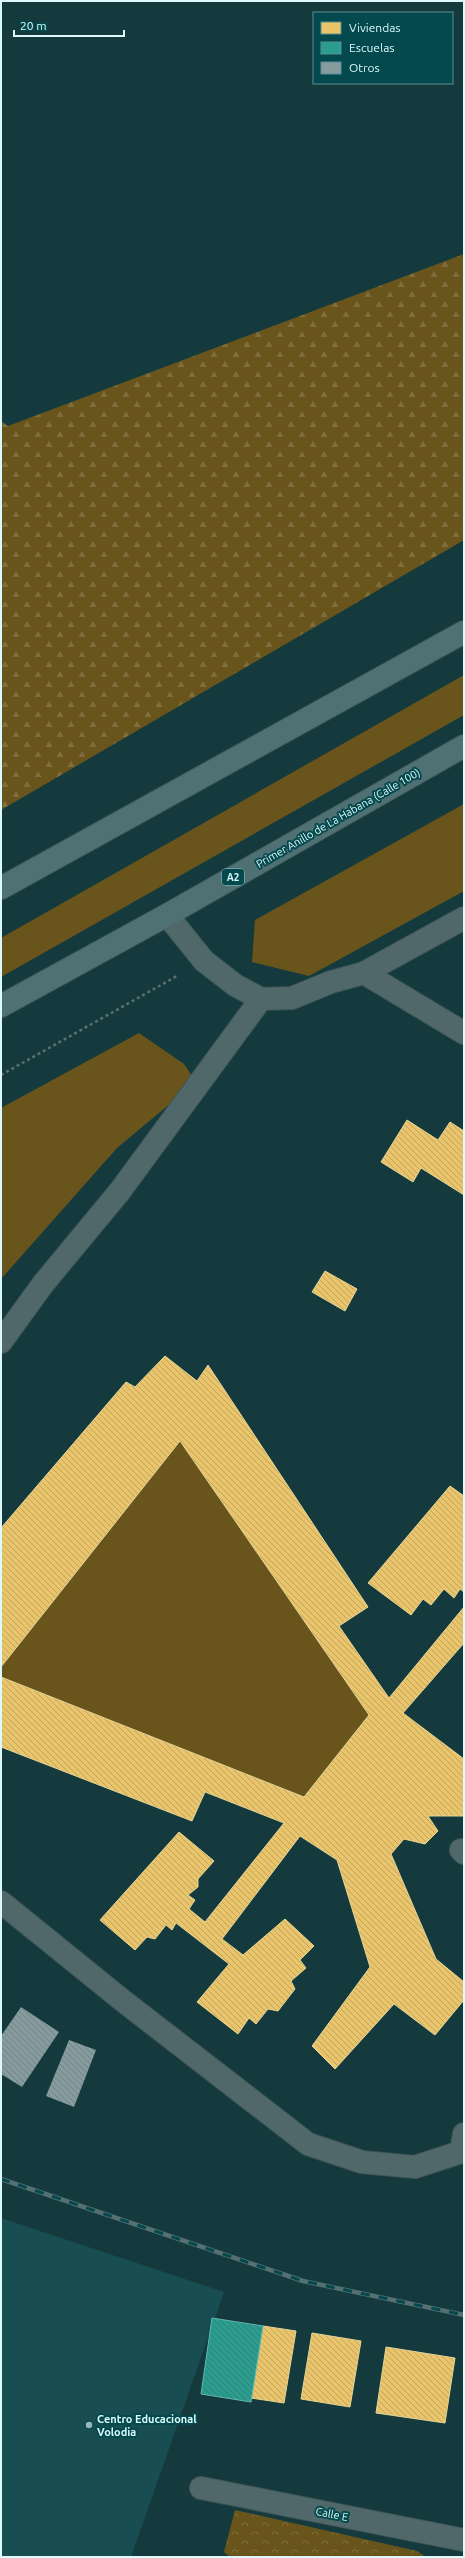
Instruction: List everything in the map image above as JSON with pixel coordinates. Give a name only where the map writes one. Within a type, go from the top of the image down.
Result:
[{"type":"highway","points":[[1,888],[464,632]]},
{"type":"highway","name":"Primer Anillo de La Habana (Calle 100)","points":[[1,1006],[167,915],[464,746]]},
{"type":"street","points":[[167,915],[204,961],[234,985],[261,999],[292,998],[331,982],[364,973],[464,918]]},
{"type":"street","points":[[364,973],[464,1033]]},
{"type":"street","points":[[1,1342],[43,1284],[120,1191],[261,999]]},
{"type":"street","points":[[1,1902],[122,2000],[308,2144],[362,2162],[415,2167],[461,2152],[464,2134]]},
{"type":"street","name":"Calle E","points":[[201,2488],[464,2540]]},
{"type":"street","points":[[459,2557],[464,2549]]},
{"type":"path","points":[[1,1075],[204,961]]},
{"type":"shaded area","name":"Centro Educacional Volodia","points":[[1,2218],[224,2292],[131,2557],[1,2557]]},
{"type":"green space","points":[[464,254],[464,540],[1,810],[1,421],[8,426]]},
{"type":"green space","points":[[464,675],[464,715],[1,977],[1,938]]},
{"type":"green space","points":[[464,804],[464,891],[309,976],[252,962],[255,920]]},
{"type":"green space","points":[[139,1033],[184,1064],[196,1082],[117,1148],[1,1279],[1,1108]]},
{"type":"green space","points":[[180,1441],[369,1715],[304,1797],[1,1677],[1,1667]]},
{"type":"green space","points":[[235,2510],[417,2551],[426,2557],[230,2557],[224,2552]]},
{"type":"building: Viviendas","points":[[407,1120],[438,1140],[450,1122],[464,1131],[464,1195],[421,1168],[413,1182],[381,1162]]},
{"type":"building: Viviendas","points":[[325,1271],[357,1289],[345,1311],[312,1292]]},
{"type":"building: Viviendas","points":[[165,1356],[197,1381],[208,1365],[368,1607],[339,1626],[389,1698],[464,1607],[464,1643],[403,1713],[464,1759],[464,1816],[428,1816],[438,1831],[425,1844],[404,1839],[391,1854],[436,1959],[464,1982],[464,2000],[435,2035],[394,2004],[335,2069],[312,2046],[370,1967],[337,1860],[300,1836],[222,1939],[243,1955],[285,1919],[314,1946],[300,1960],[306,1968],[291,1981],[295,1989],[278,2011],[268,2009],[256,2024],[249,2018],[238,2034],[197,2002],[229,1964],[176,1923],[172,1930],[166,1925],[155,1939],[147,1937],[135,1950],[100,1920],[179,1832],[214,1861],[198,1879],[198,1887],[188,1895],[195,1900],[189,1909],[205,1922],[284,1823],[205,1792],[192,1821],[1,1747],[1,1677],[304,1797],[369,1715],[180,1441],[1,1667],[1,1528],[126,1382],[135,1387]]},
{"type":"building: Viviendas","points":[[450,1486],[464,1496],[464,1592],[460,1589],[454,1598],[444,1589],[431,1605],[423,1599],[411,1615],[368,1583]]},
{"type":"building: Viviendas","points":[[263,2326],[296,2331],[284,2403],[251,2398]]},
{"type":"building: Viviendas","points":[[312,2333],[361,2341],[350,2407],[301,2399]]},
{"type":"building: Viviendas","points":[[386,2347],[455,2358],[445,2423],[376,2413]]},
{"type":"building: Escuelas","points":[[212,2318],[263,2326],[251,2402],[201,2394]]},
{"type":"building: Otros","points":[[21,2007],[59,2032],[22,2087],[1,2074],[1,2036]]},
{"type":"building: Otros","points":[[69,2040],[96,2050],[74,2107],[46,2096]]},
{"type":"railway","points":[[1,2179],[303,2281],[464,2315]]},
{"type":"place","name":"Centro Educacional Volodia","points":[[89,2425]]}]
